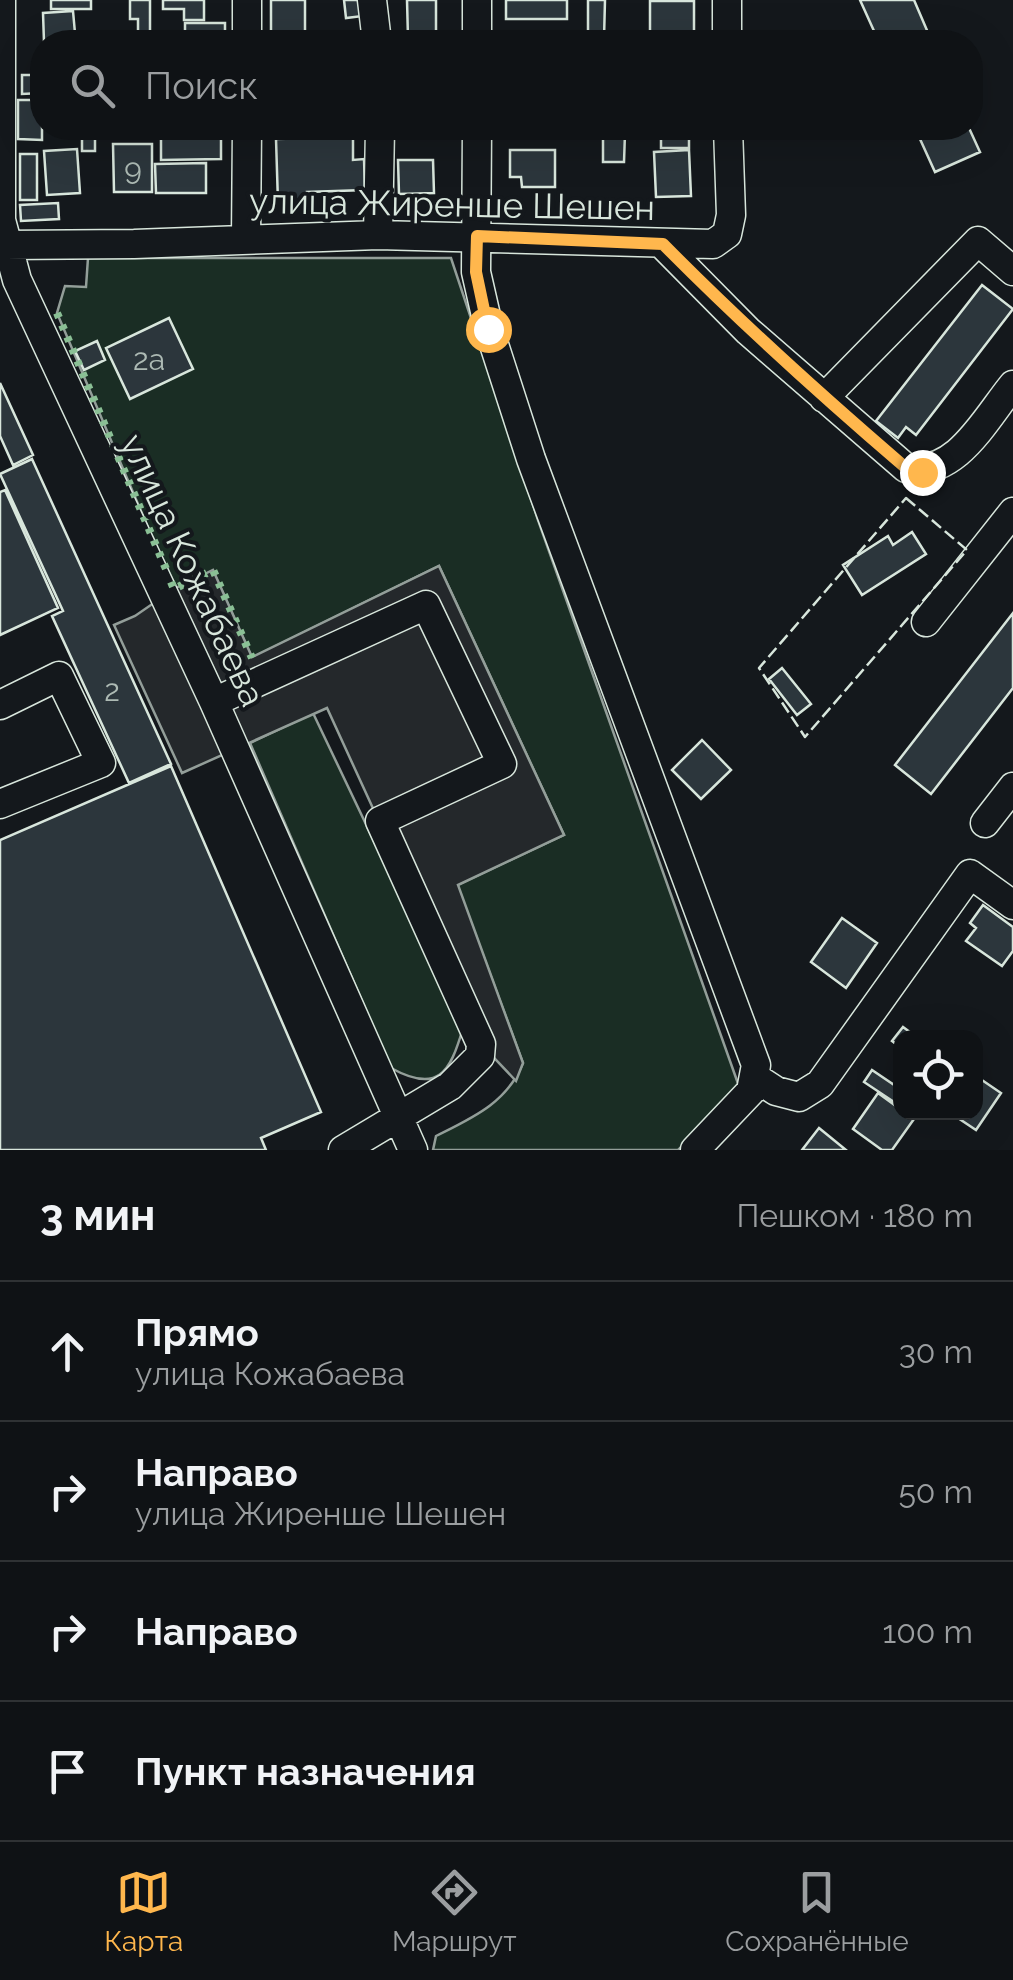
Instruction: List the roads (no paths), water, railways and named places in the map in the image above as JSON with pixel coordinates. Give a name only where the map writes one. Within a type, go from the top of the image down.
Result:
[{"type":"street","name":"улица Кожабаева","points":[[1,0],[0,196],[6,245],[43,339],[214,702],[413,1150]]},
{"type":"street","points":[[247,0],[247,30]]},
{"type":"street","points":[[372,0],[375,30]]},
{"type":"street","points":[[477,0],[477,30]]},
{"type":"street","points":[[727,0],[727,30]]},
{"type":"street","points":[[246,140],[246,238]]},
{"type":"street","points":[[378,236],[380,140]]},
{"type":"street","points":[[477,140],[476,272],[488,329],[530,460],[753,1052],[756,1078],[751,1092],[695,1150]]},
{"type":"street","name":"улица Жиренше Шешен","points":[[6,245],[378,236],[713,244],[727,234],[731,215],[728,140]]},
{"type":"street","points":[[824,398],[978,241],[1013,270]]},
{"type":"street","points":[[663,244],[748,331],[906,468],[922,472],[951,461],[1013,385]]},
{"type":"street","points":[[926,622],[1013,512]]},
{"type":"street","points":[[214,702],[426,604],[502,764],[380,821],[481,1044],[480,1056],[450,1086],[344,1150]]},
{"type":"street","points":[[0,705],[59,676],[101,763],[0,804]]},
{"type":"street","points":[[985,823],[1013,787]]},
{"type":"street","points":[[756,1078],[776,1091],[799,1097],[812,1092],[970,874],[1013,905]]}]
